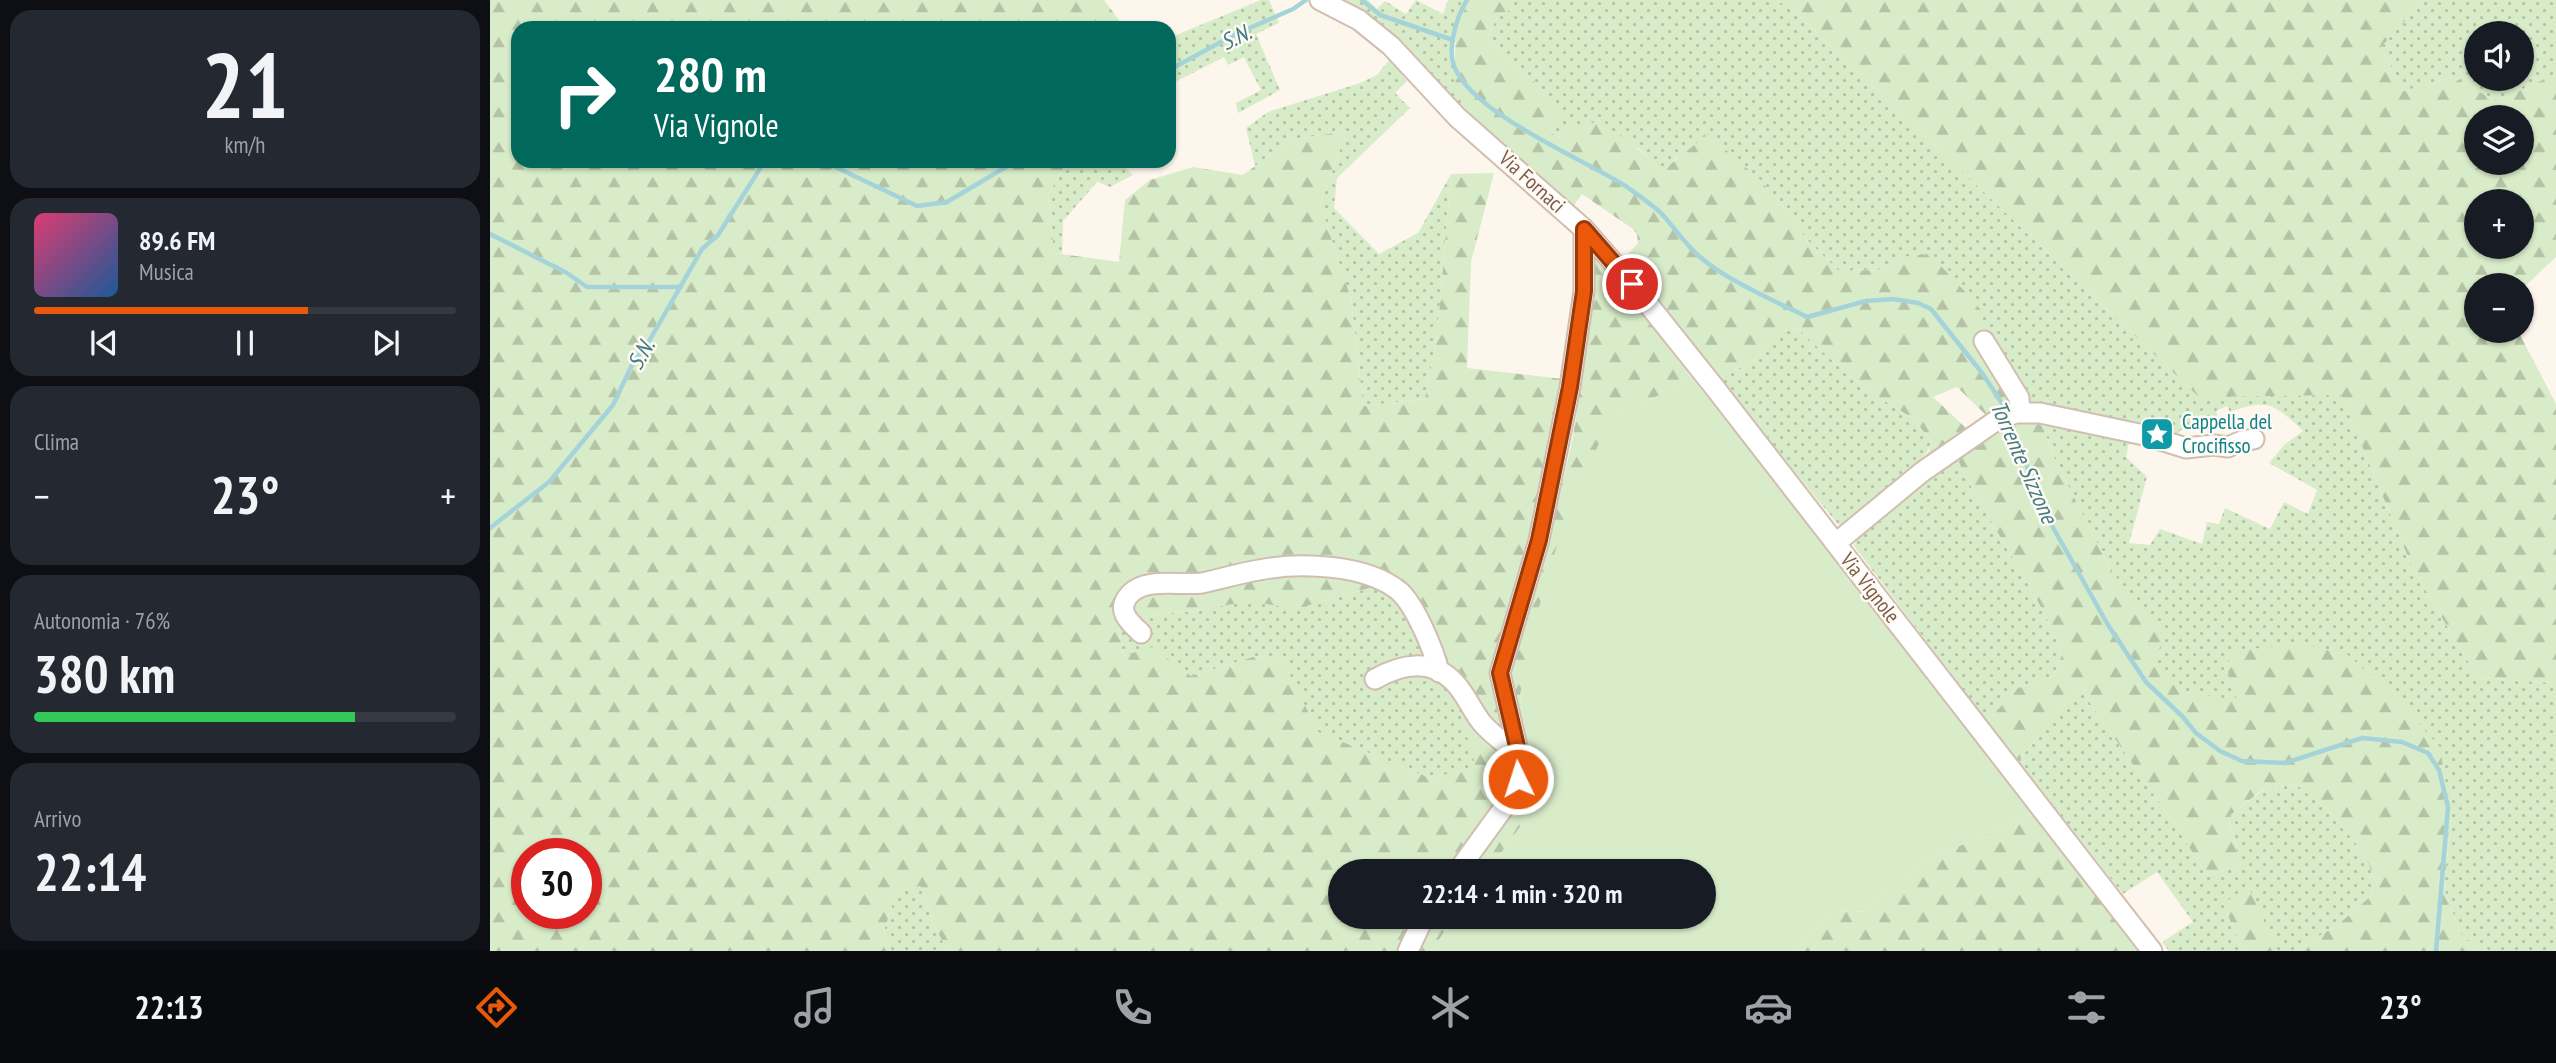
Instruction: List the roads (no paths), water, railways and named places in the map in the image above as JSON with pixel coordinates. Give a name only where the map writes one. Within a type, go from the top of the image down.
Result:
[{"type":"street","name":"Via Fornaci","points":[[1323,2],[1359,20],[1391,46],[1457,117],[1584,229],[1584,291],[1570,387],[1539,540],[1500,673],[1519,755],[1518,779],[1510,799],[1466,859]]},
{"type":"street","name":"Via Vignole","points":[[1584,229],[1707,377],[2152,951]]},
{"type":"street","points":[[1984,341],[2019,398],[2018,413]]},
{"type":"street","points":[[1836,543],[1922,472],[1997,420],[2018,413],[2040,413],[2108,427],[2186,448],[2214,445],[2228,447],[2254,439]]},
{"type":"street","points":[[1141,633],[1125,619],[1123,607],[1130,593],[1148,584],[1186,585],[1282,567],[1335,569],[1379,578],[1399,592],[1410,605],[1436,657],[1439,672]]},
{"type":"street","points":[[1375,679],[1390,670],[1430,666],[1454,682],[1482,724],[1519,755]]},
{"type":"street","points":[[1408,951],[1418,929]]},
{"type":"waterway","name":"S.N.","points":[[1176,66],[1234,35],[1293,9],[1306,0]]},
{"type":"waterway","name":"S.N.","points":[[1362,0],[1380,15],[1453,40]]},
{"type":"waterway","name":"Torrente Sizzone","points":[[1467,0],[1454,32],[1454,66],[1465,84],[1505,118],[1627,187],[1661,213],[1695,252],[1723,274],[1807,317],[1866,301],[1893,299],[1918,303],[1931,309],[1982,373],[2007,411]]},
{"type":"waterway","name":"S.N.","points":[[490,528],[549,482],[613,405],[633,363],[648,343],[702,249],[718,235],[760,168]]},
{"type":"waterway","name":"S.N.","points":[[838,168],[917,206],[947,202],[1004,168]]},
{"type":"waterway","points":[[490,234],[567,273],[587,287],[681,287]]},
{"type":"waterway","name":"Torrente Sizzone","points":[[2010,419],[2042,508],[2108,625],[2146,682],[2196,733],[2220,751],[2242,761],[2285,763],[2362,738],[2402,742],[2428,753],[2439,770],[2448,807],[2436,951]]},
{"type":"place","name":"Cappella del Crocifisso","points":[[2157,434]]}]
